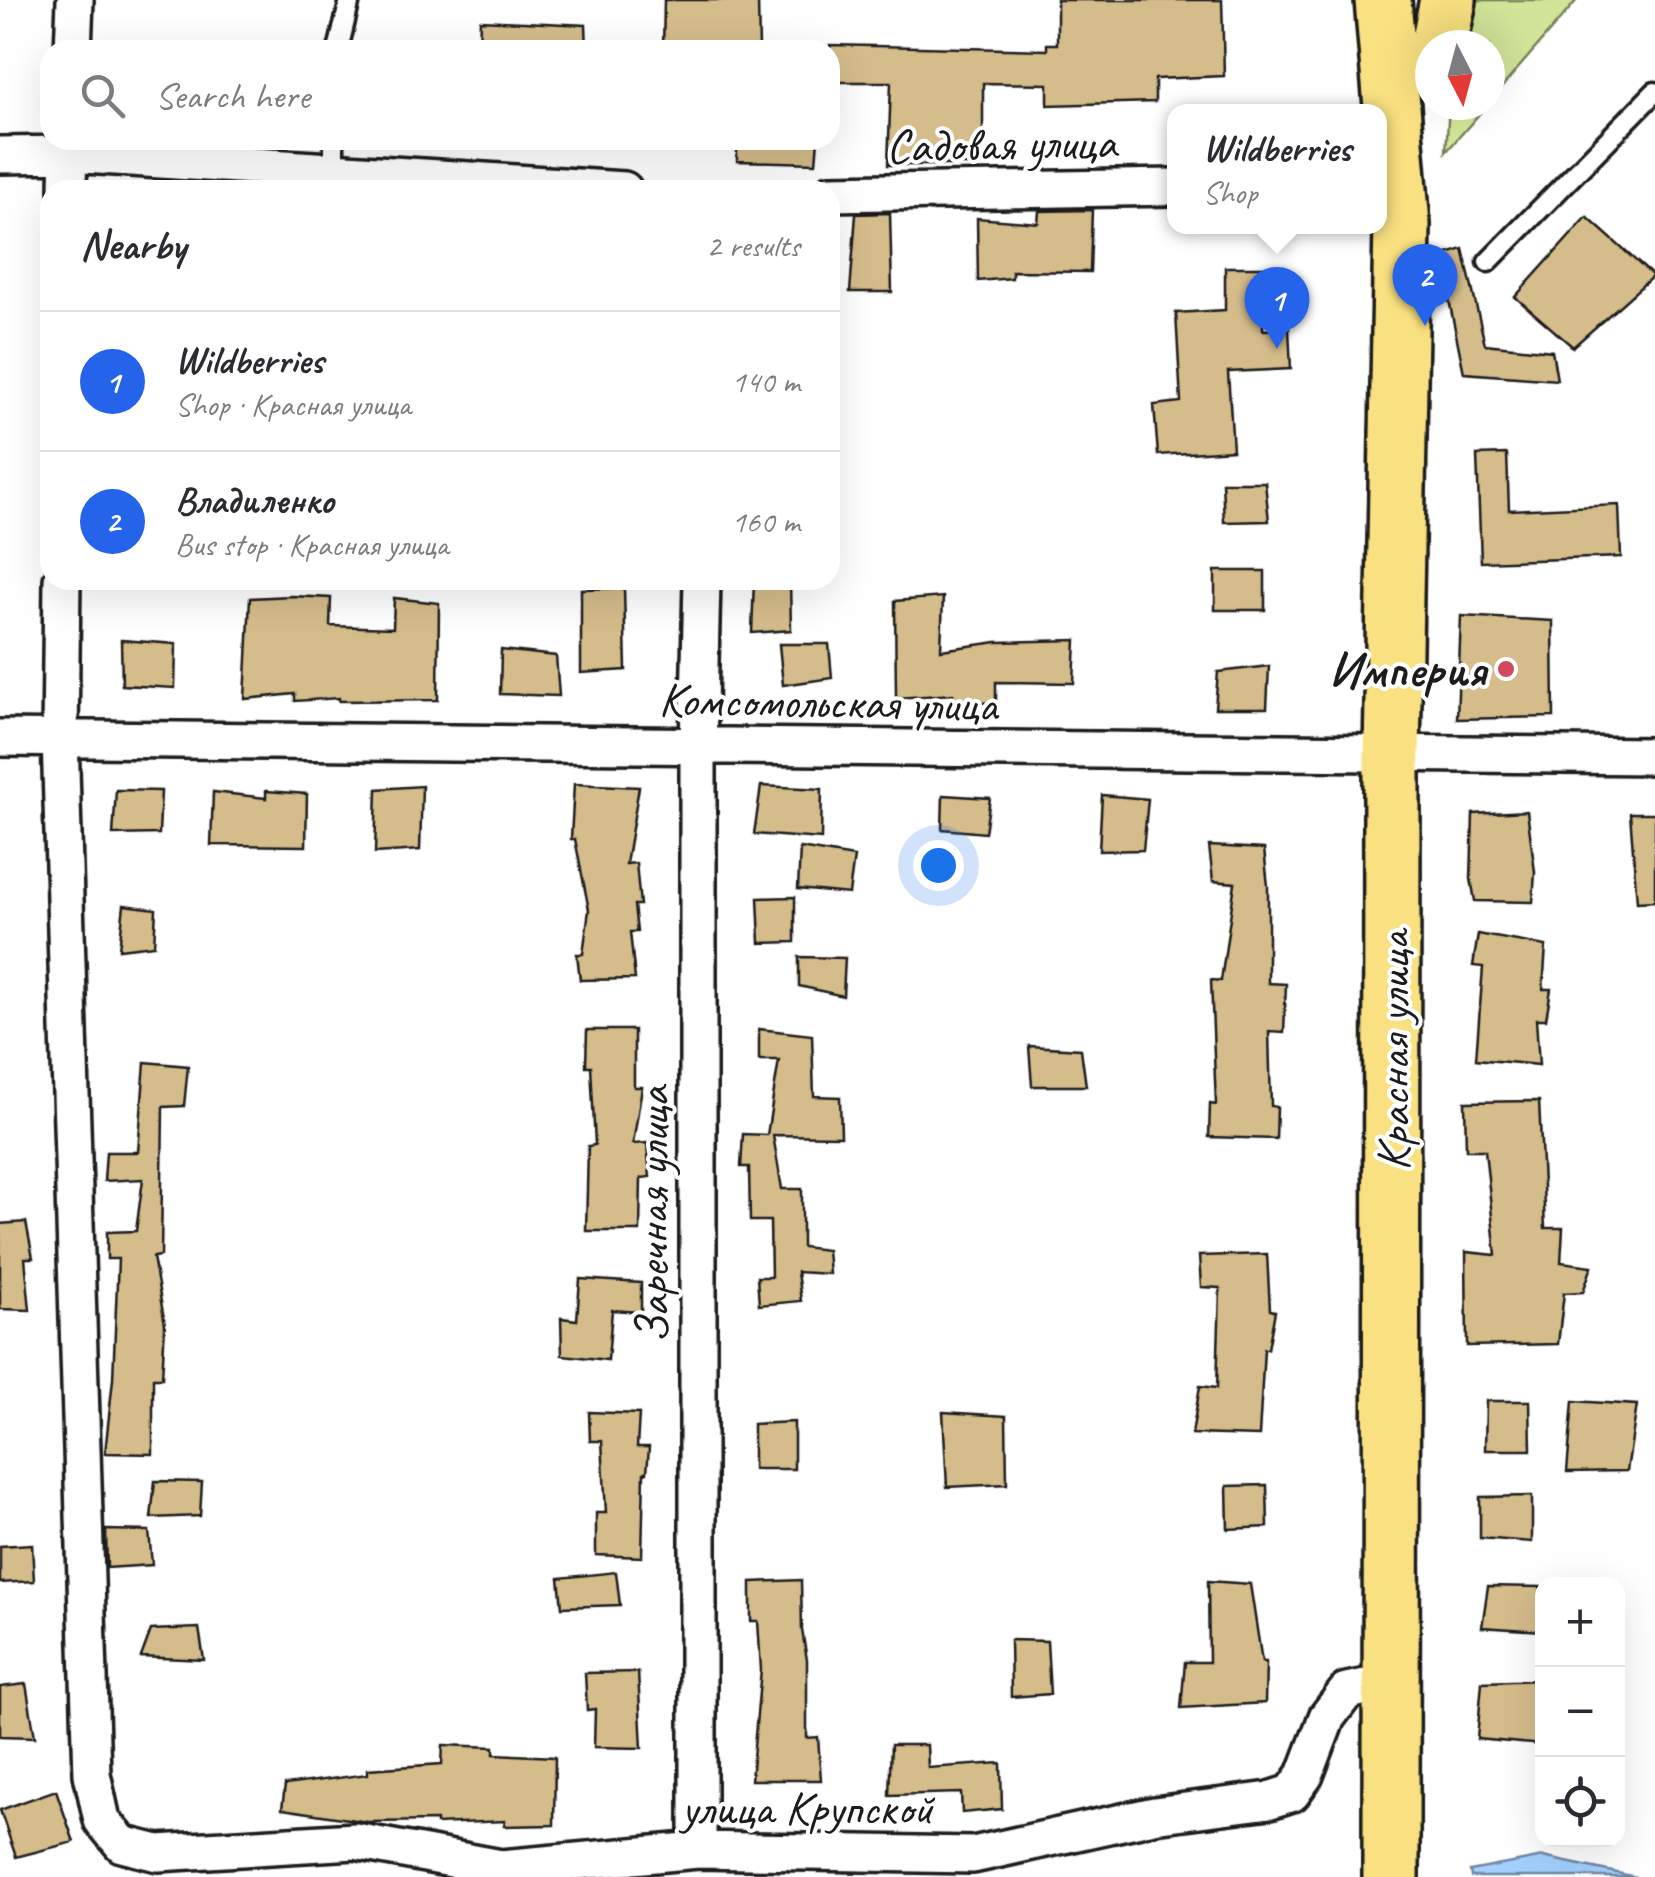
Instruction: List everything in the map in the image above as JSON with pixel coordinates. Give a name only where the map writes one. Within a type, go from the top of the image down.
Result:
[{"type":"main road","points":[[1383,0],[1387,104]]},
{"type":"main road","points":[[1442,30],[1448,0]]},
{"type":"main road","points":[[1387,112],[1391,225]]},
{"type":"main road","points":[[1391,225],[1421,120]]},
{"type":"main road","name":"Красная улица","points":[[1391,225],[1392,1877]]},
{"type":"street","points":[[73,40],[74,0]]},
{"type":"street","points":[[0,156],[46,150]]},
{"type":"street","points":[[68,180],[69,150]]},
{"type":"street","points":[[148,150],[334,157],[536,180]]},
{"type":"street","name":"Садовая улица","points":[[840,193],[1167,188]]},
{"type":"street","points":[[60,737],[62,590]]},
{"type":"street","name":"Заречная улица","points":[[698,1850],[698,748],[702,590]]},
{"type":"street","name":"улица Крупской","points":[[60,737],[92,1774],[102,1820],[122,1844],[158,1853],[354,1841],[502,1868],[698,1850],[973,1855],[1154,1815],[1270,1800],[1292,1793],[1305,1775],[1327,1717],[1348,1690],[1390,1682]]},
{"type":"street","name":"Комсомольская улица","points":[[0,738],[1655,756]]},
{"type":"lane","points":[[340,40],[350,0]]},
{"type":"lane","points":[[1488,262],[1655,92]]},
{"type":"green space","points":[[1473,0],[1577,0],[1505,84],[1505,30],[1464,30]]},
{"type":"green space","points":[[1448,120],[1474,120],[1446,152]]},
{"type":"water","points":[[1543,1857],[1636,1877],[1471,1877],[1470,1871]]},
{"type":"building","points":[[664,0],[758,0],[759,40],[663,40]]},
{"type":"building","points":[[1057,0],[1222,0],[1224,76],[1155,79],[1155,102],[1048,105],[1048,84],[983,83],[983,165],[888,165],[891,82],[840,82],[840,45],[1047,50],[1047,44],[1057,44]]},
{"type":"building","points":[[480,20],[586,25],[587,40],[479,40]]},
{"type":"building","points":[[737,150],[817,150],[816,163],[737,161]]},
{"type":"building","points":[[1092,210],[1090,272],[1012,271],[1012,278],[978,281],[977,218],[1038,223],[1039,211]]},
{"type":"building","points":[[890,213],[892,292],[850,292],[856,214]]},
{"type":"building","points":[[1587,217],[1653,276],[1573,347],[1515,297]]},
{"type":"building","points":[[1463,249],[1485,344],[1552,351],[1557,380],[1464,373],[1440,256]]},
{"type":"building","points":[[1225,267],[1264,267],[1263,330],[1289,329],[1291,369],[1228,372],[1233,450],[1158,455],[1154,405],[1181,402],[1176,313],[1225,310]]},
{"type":"building","points":[[1507,454],[1509,510],[1619,505],[1621,557],[1481,562],[1477,455]]},
{"type":"building","points":[[1222,482],[1265,482],[1269,521],[1224,522]]},
{"type":"building","points":[[1215,571],[1265,571],[1265,610],[1215,610]]},
{"type":"building","points":[[581,590],[624,590],[626,670],[581,673]]},
{"type":"building","points":[[754,590],[790,590],[791,630],[752,633]]},
{"type":"building","points":[[943,597],[941,650],[997,642],[1076,640],[1074,683],[996,682],[996,702],[952,705],[953,694],[896,698],[895,601]]},
{"type":"building","points":[[250,598],[331,598],[330,626],[393,628],[394,598],[439,603],[438,700],[295,701],[295,694],[245,699]]},
{"type":"building","name":"Империя","points":[[1461,616],[1553,621],[1554,717],[1457,719]]},
{"type":"building","points":[[121,640],[176,644],[175,688],[122,685]]},
{"type":"building","points":[[779,644],[829,644],[832,678],[783,685]]},
{"type":"building","points":[[501,650],[556,656],[559,696],[500,694]]},
{"type":"building","points":[[1269,666],[1267,708],[1215,708],[1218,672]]},
{"type":"building","points":[[574,784],[639,787],[626,864],[636,863],[640,905],[634,905],[637,932],[630,932],[635,979],[580,980],[577,954],[583,954],[589,910],[575,839],[571,839]]},
{"type":"building","points":[[422,786],[420,850],[375,853],[377,789]]},
{"type":"building","points":[[761,786],[822,789],[821,839],[754,834]]},
{"type":"building","points":[[116,790],[161,791],[159,834],[113,835]]},
{"type":"building","points":[[266,791],[307,794],[306,846],[211,845],[213,792],[266,798]]},
{"type":"building","points":[[943,795],[990,798],[985,833],[942,829]]},
{"type":"building","points":[[1102,795],[1148,799],[1143,850],[1099,851]]},
{"type":"building","points":[[1527,811],[1535,872],[1533,902],[1475,901],[1471,879],[1473,814]]},
{"type":"building","points":[[1630,813],[1655,813],[1655,901],[1637,902]]},
{"type":"building","points":[[1209,846],[1264,849],[1268,983],[1286,984],[1284,1033],[1269,1032],[1271,1106],[1277,1107],[1276,1139],[1209,1137],[1210,1104],[1216,1105],[1211,980],[1221,981],[1235,883],[1213,881]]},
{"type":"building","points":[[800,848],[854,857],[849,894],[798,889]]},
{"type":"building","points":[[795,897],[795,942],[760,943],[758,898]]},
{"type":"building","points":[[124,905],[156,909],[154,945],[119,949]]},
{"type":"building","points":[[1478,934],[1546,946],[1543,989],[1551,989],[1546,1019],[1536,1019],[1539,1065],[1476,1059],[1483,967],[1473,966]]},
{"type":"building","points":[[799,957],[845,958],[843,996],[799,986]]},
{"type":"building","points":[[759,1029],[812,1035],[814,1096],[840,1097],[841,1136],[773,1135],[782,1189],[802,1189],[802,1247],[827,1250],[829,1274],[797,1272],[801,1301],[759,1305],[757,1277],[771,1277],[770,1221],[750,1221],[749,1167],[741,1167],[743,1134],[767,1135],[779,1060],[759,1060]]},
{"type":"building","points":[[587,1030],[634,1030],[634,1087],[642,1087],[633,1144],[647,1143],[650,1177],[641,1178],[640,1231],[586,1231],[588,1146],[595,1145],[591,1066],[586,1066]]},
{"type":"building","points":[[1029,1046],[1081,1049],[1086,1086],[1032,1086]]},
{"type":"building","points":[[145,1062],[188,1066],[184,1106],[163,1107],[161,1256],[153,1257],[165,1324],[162,1378],[153,1378],[153,1454],[105,1453],[113,1379],[118,1259],[107,1259],[107,1232],[136,1231],[143,1179],[104,1181],[106,1152],[138,1152]]},
{"type":"building","points":[[1539,1101],[1545,1228],[1563,1228],[1561,1262],[1592,1266],[1583,1292],[1564,1293],[1558,1344],[1467,1346],[1466,1252],[1496,1255],[1485,1150],[1466,1150],[1465,1102]]},
{"type":"building","points":[[26,1222],[33,1258],[25,1258],[30,1310],[0,1309],[0,1224]]},
{"type":"building","points":[[1267,1254],[1270,1310],[1275,1311],[1268,1349],[1264,1349],[1259,1436],[1192,1434],[1200,1386],[1217,1388],[1220,1288],[1201,1287],[1199,1256]]},
{"type":"building","points":[[580,1279],[641,1283],[641,1312],[612,1310],[608,1360],[562,1355],[561,1318],[577,1320]]},
{"type":"building","points":[[1486,1401],[1530,1401],[1531,1450],[1485,1450]]},
{"type":"building","points":[[1573,1401],[1637,1405],[1627,1471],[1567,1472]]},
{"type":"building","points":[[589,1412],[639,1414],[637,1447],[649,1447],[644,1473],[642,1557],[596,1555],[596,1513],[606,1513],[602,1441],[590,1441]]},
{"type":"building","points":[[943,1412],[1006,1416],[1007,1484],[947,1487]]},
{"type":"building","points":[[794,1422],[794,1469],[753,1469],[753,1424]]},
{"type":"building","points":[[155,1481],[202,1482],[200,1516],[151,1518]]},
{"type":"building","points":[[1267,1485],[1268,1527],[1228,1529],[1227,1486]]},
{"type":"building","points":[[1532,1496],[1532,1542],[1480,1538],[1480,1497]]},
{"type":"building","points":[[106,1530],[149,1531],[152,1565],[107,1568]]},
{"type":"building","points":[[32,1544],[34,1581],[0,1583],[0,1546]]},
{"type":"building","points":[[616,1572],[620,1605],[562,1607],[559,1578]]},
{"type":"building","points":[[801,1580],[807,1738],[818,1737],[821,1780],[751,1780],[761,1670],[758,1621],[751,1621],[751,1582]]},
{"type":"building","points":[[1208,1581],[1250,1584],[1262,1662],[1266,1662],[1265,1703],[1181,1708],[1185,1662],[1209,1662]]},
{"type":"building","points":[[1488,1586],[1535,1587],[1535,1631],[1482,1627]]},
{"type":"building","points":[[199,1628],[204,1660],[141,1657],[151,1630]]},
{"type":"building","points":[[1010,1640],[1047,1641],[1050,1694],[1011,1697]]},
{"type":"building","points":[[638,1672],[642,1748],[594,1747],[595,1709],[587,1710],[585,1673]]},
{"type":"building","points":[[1535,1680],[1535,1744],[1477,1739],[1482,1682]]},
{"type":"building","points":[[26,1684],[35,1737],[0,1736],[0,1687]]},
{"type":"building","points":[[443,1745],[494,1747],[494,1754],[555,1757],[554,1825],[504,1826],[505,1821],[368,1822],[282,1809],[285,1785],[368,1774],[368,1769],[442,1764]]},
{"type":"building","points":[[891,1745],[927,1745],[928,1768],[1001,1763],[1002,1809],[962,1813],[961,1793],[889,1795]]},
{"type":"building","points":[[56,1790],[74,1842],[16,1857],[0,1810]]},
{"type":"place","name":"Владиленко","points":[[1425,326]]},
{"type":"place","name":"Wildberries","points":[[1277,349]]},
{"type":"place","name":"Империя","points":[[1506,669]]}]
